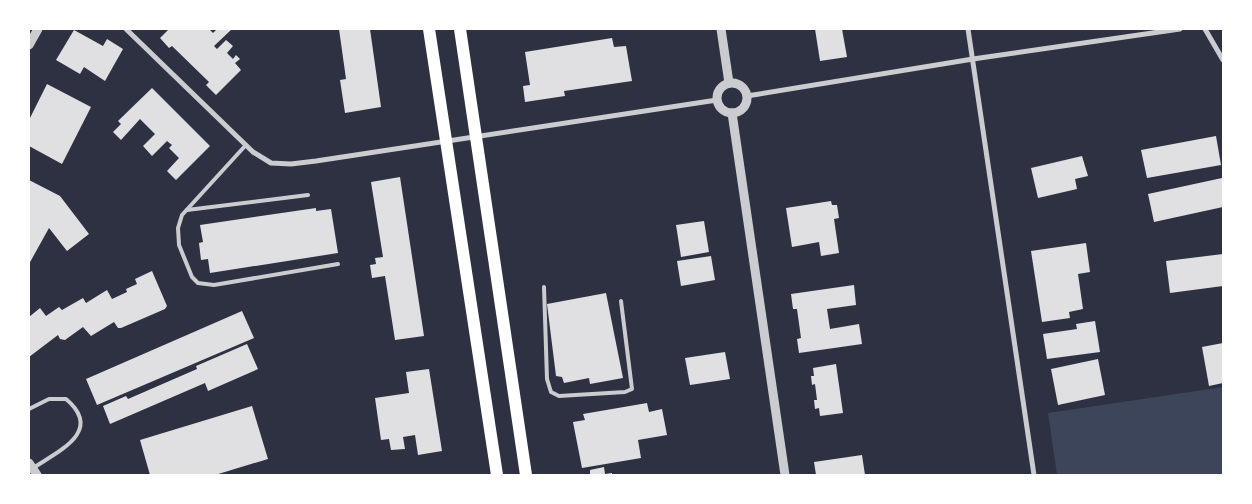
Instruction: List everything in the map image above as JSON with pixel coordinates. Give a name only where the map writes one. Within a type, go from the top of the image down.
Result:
[{"type":"main road","points":[[429,29],[497,475]]},
{"type":"main road","points":[[460,29],[526,475]]},
{"type":"street","points":[[29,45],[38,29]]},
{"type":"street","points":[[126,29],[246,146],[271,163],[291,164],[717,100]]},
{"type":"street","points":[[721,29],[729,83]]},
{"type":"street","points":[[968,29],[1034,475]]},
{"type":"street","points":[[747,96],[973,59],[1180,29]]},
{"type":"street","points":[[1205,29],[1223,60]]},
{"type":"street","points":[[729,83],[739,85],[747,96],[745,106],[737,113],[732,114],[722,110],[717,100],[721,88],[729,83]]},
{"type":"street","points":[[732,114],[785,475]]},
{"type":"lane","points":[[246,146],[182,215],[178,228],[179,245],[192,277],[198,282],[214,285],[338,264]]},
{"type":"lane","points":[[187,210],[308,194]]},
{"type":"lane","points":[[544,287],[548,379],[551,392],[559,396],[625,392],[632,389],[621,301]]},
{"type":"lane","points":[[29,409],[49,399],[66,399],[76,408],[82,418],[80,432],[69,444],[33,469]]},
{"type":"shaded area","points":[[1223,387],[1223,475],[1057,475],[1048,413]]},
{"type":"building","points":[[169,29],[209,29],[213,33],[217,29],[232,29],[214,46],[217,49],[226,40],[233,46],[227,53],[233,59],[236,55],[240,59],[235,63],[241,70],[216,95],[206,85],[209,82],[172,46],[169,48],[160,38]]},
{"type":"building","points":[[339,29],[370,29],[381,107],[345,113],[340,80],[346,79]]},
{"type":"building","points":[[815,29],[842,29],[847,57],[820,61]]},
{"type":"building","points":[[74,30],[103,46],[107,39],[123,49],[105,81],[84,67],[80,74],[56,60]]},
{"type":"building","points":[[612,38],[614,47],[626,46],[632,81],[564,91],[565,96],[525,102],[523,86],[530,85],[525,52]]},
{"type":"building","points":[[47,84],[91,107],[62,164],[29,146],[29,120]]},
{"type":"building","points":[[152,88],[210,146],[176,180],[167,171],[179,158],[169,148],[172,145],[167,141],[152,156],[143,146],[155,134],[140,119],[121,140],[113,132],[121,124],[118,121]]},
{"type":"building","points":[[1216,136],[1221,165],[1147,178],[1141,150]]},
{"type":"building","points":[[1082,156],[1088,176],[1075,179],[1077,189],[1038,198],[1031,168]]},
{"type":"building","points":[[400,177],[424,336],[395,340],[385,276],[372,278],[370,265],[376,264],[375,258],[383,257],[371,182]]},
{"type":"building","points":[[1222,178],[1223,207],[1154,222],[1148,194]]},
{"type":"building","points":[[29,180],[60,196],[89,234],[67,251],[49,228],[29,264]]},
{"type":"building","points":[[831,201],[832,205],[837,205],[839,218],[834,219],[839,253],[821,256],[819,242],[792,247],[786,208]]},
{"type":"building","points":[[316,208],[316,211],[331,209],[338,253],[210,273],[208,259],[201,260],[199,243],[203,242],[200,225]]},
{"type":"building","points":[[704,221],[709,252],[681,257],[676,225]]},
{"type":"building","points":[[1086,243],[1090,272],[1078,274],[1083,309],[1069,312],[1070,318],[1042,322],[1031,251]]},
{"type":"building","points":[[1223,254],[1223,286],[1170,293],[1166,261]]},
{"type":"building","points":[[711,256],[715,280],[681,286],[677,261]]},
{"type":"building","points":[[152,271],[167,306],[165,309],[121,328],[118,328],[114,322],[91,336],[83,327],[65,340],[60,339],[58,335],[29,357],[29,317],[40,308],[46,316],[59,307],[62,310],[83,298],[86,303],[107,290],[112,299],[127,292],[126,289],[137,284],[135,279]]},
{"type":"building","points":[[854,285],[856,305],[827,309],[830,329],[859,324],[862,344],[799,353],[797,339],[801,338],[797,309],[793,309],[791,294]]},
{"type":"building","points":[[606,293],[623,378],[590,384],[589,378],[564,383],[562,377],[556,376],[547,304]]},
{"type":"building","points":[[242,311],[254,338],[97,405],[86,379]]},
{"type":"building","points":[[1095,321],[1100,352],[1047,359],[1043,334],[1077,329],[1076,324]]},
{"type":"building","points":[[1223,343],[1223,383],[1209,386],[1202,347]]},
{"type":"building","points":[[247,344],[258,369],[208,391],[205,383],[110,424],[103,406],[126,396],[128,399],[197,369],[196,366]]},
{"type":"building","points":[[725,352],[730,379],[690,385],[685,358]]},
{"type":"building","points":[[1098,359],[1105,395],[1058,405],[1051,369]]},
{"type":"building","points":[[836,364],[843,413],[820,416],[819,408],[815,409],[814,400],[817,400],[815,384],[812,385],[811,376],[814,376],[813,368]]},
{"type":"building","points":[[429,369],[442,451],[418,455],[415,435],[403,437],[405,449],[391,450],[389,439],[381,440],[375,398],[409,393],[406,372]]},
{"type":"building","points":[[647,403],[649,412],[662,409],[667,435],[638,440],[641,458],[582,468],[573,422],[585,420],[583,414]]},
{"type":"building","points":[[252,406],[268,459],[215,475],[150,475],[140,440]]},
{"type":"building","points":[[862,455],[865,475],[816,475],[814,462]]},
{"type":"building","points":[[604,467],[605,474],[612,473],[612,475],[590,475],[590,470]]}]
